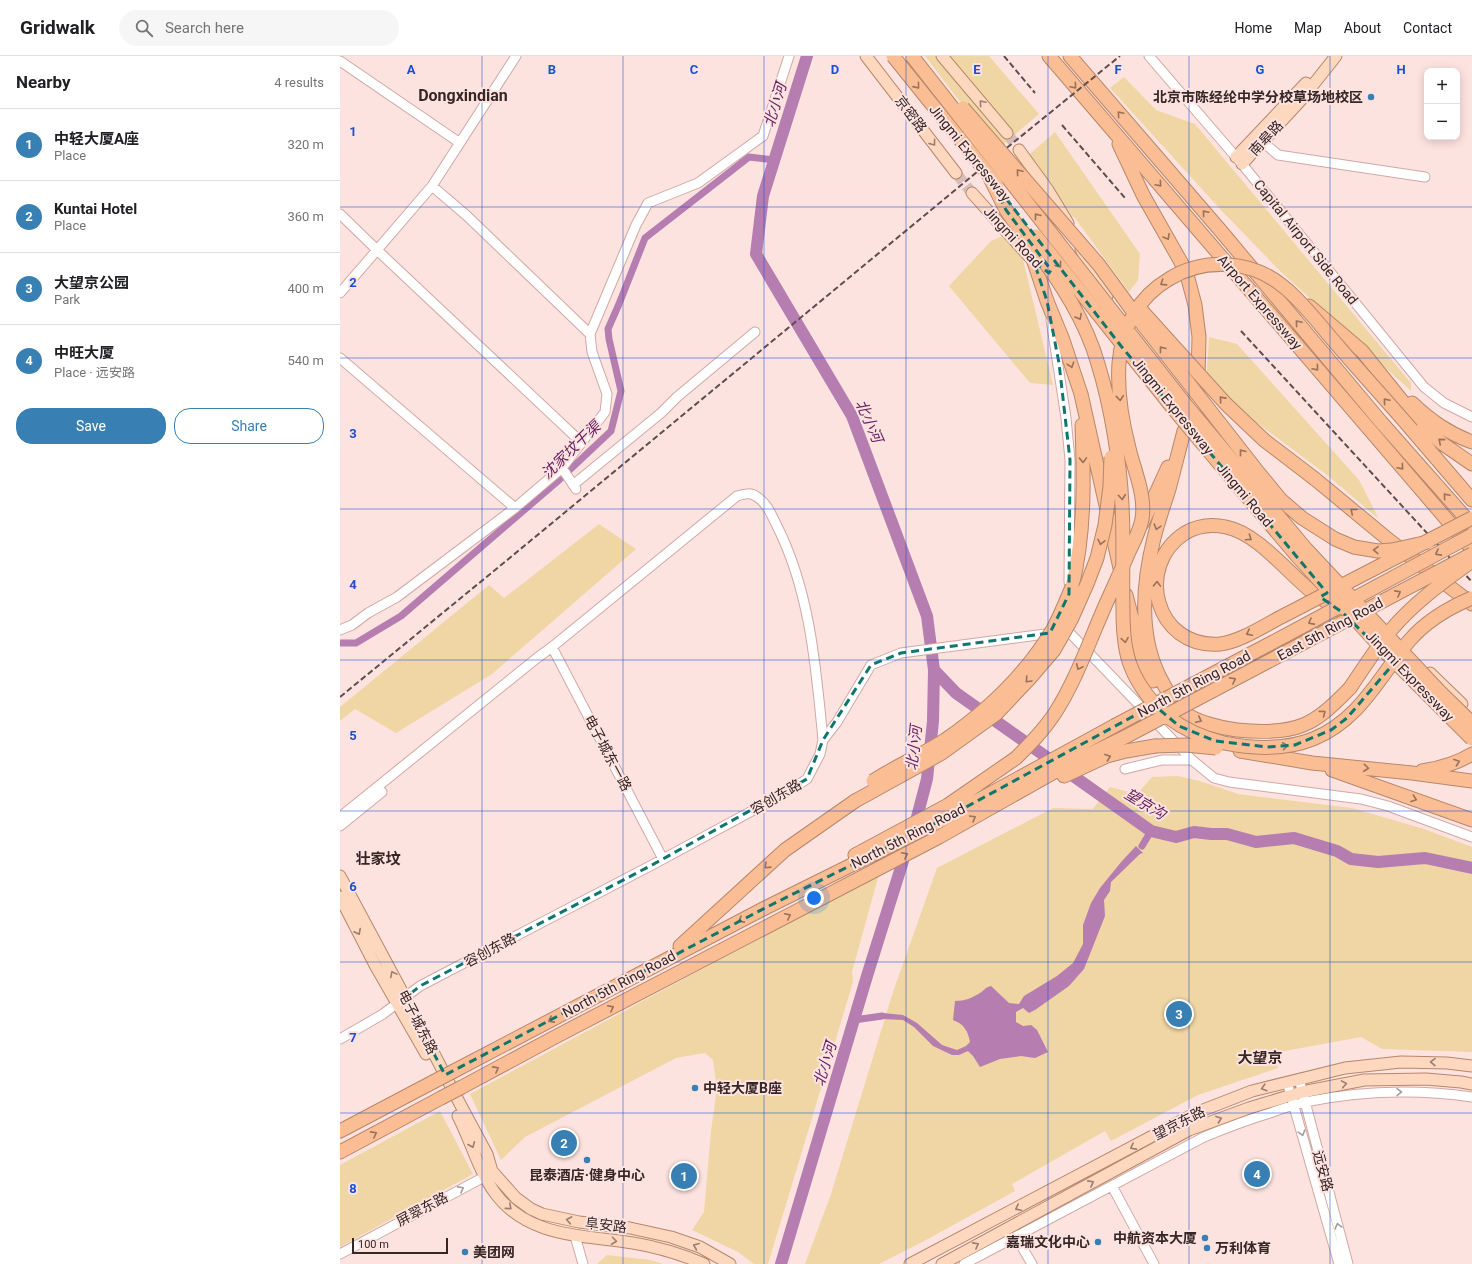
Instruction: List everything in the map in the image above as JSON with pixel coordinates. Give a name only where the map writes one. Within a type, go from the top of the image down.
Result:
[{"type":"highway","name":"Jingmi Expressway","points":[[893,56],[1176,412],[1297,556],[1388,655],[1472,739]]},
{"type":"highway","name":"Jingmi Expressway","points":[[912,56],[1186,405],[1296,537],[1435,686],[1472,723]]},
{"type":"highway","name":"Airport Expressway","points":[[1049,56],[1472,549]]},
{"type":"highway","name":"Airport Expressway","points":[[1070,56],[1220,230],[1376,416],[1472,525]]},
{"type":"highway","points":[[933,83],[956,99],[1099,265],[1119,285],[1226,404],[1264,440],[1315,479],[1390,541],[1472,604]]},
{"type":"highway","points":[[1111,128],[1143,195],[1186,271],[1195,305],[1199,337],[1198,376],[1193,404],[1154,538],[1147,570],[1144,605],[1146,634],[1158,674],[1182,712]]},
{"type":"highway","points":[[990,178],[1006,210],[1052,272],[1080,319],[1098,362],[1117,452],[1122,499],[1123,628],[1131,667],[1147,697],[1164,713],[1179,726],[1215,741],[1225,743],[1267,748],[1295,745],[1315,738],[1331,730],[1358,709],[1410,640],[1424,626],[1438,615],[1472,598]]},
{"type":"highway","points":[[1220,230],[1362,351],[1414,405],[1433,421],[1453,435],[1472,442]]},
{"type":"highway","points":[[1034,262],[1081,394],[1132,623],[1143,661],[1156,687],[1168,701],[1182,712],[1205,722],[1236,730],[1268,731],[1303,725],[1333,705],[1350,688],[1390,631],[1414,606],[1438,585],[1472,561]]},
{"type":"highway","points":[[1138,532],[1142,517],[1142,501],[1140,487],[1128,446],[1120,398],[1119,365],[1122,341],[1132,318],[1151,291],[1170,278],[1195,267],[1224,264],[1247,268],[1265,275],[1285,287],[1472,500]]},
{"type":"highway","points":[[1099,265],[1140,321],[1258,472],[1282,500],[1302,518],[1344,544],[1366,550],[1392,550],[1428,542]]},
{"type":"highway","points":[[1362,351],[1423,427],[1443,444],[1472,464]]},
{"type":"highway","points":[[662,961],[785,850],[895,767],[943,741],[983,711],[1009,686],[1029,663],[1052,629],[1072,587],[1078,562],[1082,530],[1084,473],[1081,394]]},
{"type":"highway","points":[[854,797],[942,753],[996,714],[1054,650],[1072,618],[1088,584],[1097,558],[1110,486],[1111,440],[1108,406]]},
{"type":"highway","points":[[878,847],[948,805],[1016,758],[1044,729],[1064,698],[1083,660],[1104,606],[1184,431]]},
{"type":"highway","points":[[1342,612],[1312,592],[1257,543],[1240,531],[1225,526],[1209,525],[1192,529],[1177,538],[1166,550],[1158,567],[1157,589],[1160,606],[1168,622],[1180,634],[1192,641],[1220,644],[1237,639],[1284,616],[1428,542],[1472,518]]},
{"type":"highway","name":"North 5th Ring Road","points":[[1064,765],[1114,726],[1472,535]]},
{"type":"highway","name":"East 5th Ring Road","points":[[1125,737],[1472,554]]},
{"type":"highway","name":"North 5th Ring Road","points":[[340,1130],[765,908],[878,847],[1041,777],[1125,737]]},
{"type":"highway","points":[[1041,777],[1064,765],[1126,751],[1155,746],[1186,745],[1216,748],[1312,763],[1412,773],[1472,781]]},
{"type":"highway","points":[[1412,773],[1461,761],[1472,754]]},
{"type":"highway","points":[[1312,763],[1472,820]]},
{"type":"highway","name":"North 5th Ring Road","points":[[340,1152],[554,1037],[939,837],[1028,787],[1041,777]]},
{"type":"main road","name":"京密路","points":[[866,56],[956,173]]},
{"type":"main road","points":[[942,56],[1007,133]]},
{"type":"main road","name":"南皋路","points":[[1239,161],[1298,93],[1327,56]]},
{"type":"main road","name":"南皋路","points":[[1239,161],[1262,142],[1301,100],[1336,56]]},
{"type":"main road","name":"Jingmi Road","points":[[1019,150],[1048,190],[1070,226],[1099,284],[1115,309],[1241,467],[1308,545],[1472,715]]},
{"type":"main road","name":"Jingmi Road","points":[[972,193],[1034,262],[1089,306],[1342,612],[1362,630],[1472,743]]},
{"type":"main road","name":"电子城东路","points":[[340,876],[434,1068],[488,1174]]},
{"type":"main road","name":"电子城东路","points":[[340,897],[375,965],[402,1001]]},
{"type":"main road","name":"望京东路","points":[[910,1264],[1198,1112],[1252,1091],[1299,1078],[1345,1068],[1401,1062],[1447,1063],[1472,1066]]},
{"type":"main road","name":"望京东路","points":[[946,1262],[1189,1130],[1249,1108],[1293,1100],[1364,1080],[1426,1079],[1471,1084]]},
{"type":"main road","name":"阜安路","points":[[488,1174],[495,1194],[508,1207],[524,1219],[539,1227],[553,1232],[575,1236],[634,1243],[680,1254],[704,1264]]},
{"type":"main road","name":"阜安路","points":[[488,1174],[516,1198],[531,1209],[542,1214],[579,1222],[630,1228],[671,1237],[700,1247],[730,1264]]},
{"type":"street","points":[[340,293],[432,186],[516,56]]},
{"type":"street","points":[[340,630],[352,625],[368,613],[397,597],[515,508],[562,468],[580,442],[605,412],[607,394],[592,352],[590,334],[636,225],[648,203],[698,183],[763,136],[789,56]]},
{"type":"street","name":"Capital Airport Side Road","points":[[1149,56],[1239,161],[1424,387],[1444,403],[1472,416]]},
{"type":"street","points":[[340,61],[458,146]]},
{"type":"street","points":[[1262,142],[1278,155],[1425,177]]},
{"type":"street","points":[[432,186],[466,215],[590,334]]},
{"type":"street","points":[[340,214],[580,442]]},
{"type":"street","points":[[1047,301],[1059,363],[1070,460],[1068,631],[1192,760],[1214,778],[1229,782],[1361,799],[1388,806],[1472,837]]},
{"type":"street","points":[[562,468],[575,487],[661,413],[677,397],[755,332]]},
{"type":"street","points":[[340,358],[515,508]]},
{"type":"street","name":"容创东路","points":[[340,1039],[384,1014],[420,986],[663,859],[787,792],[807,779],[820,754],[823,740],[812,640],[799,584],[783,537],[766,504],[757,496],[747,493],[737,496],[552,647]]},
{"type":"street","points":[[823,740],[837,722],[871,665],[901,653],[1068,631]]},
{"type":"street","points":[[340,818],[552,647]]},
{"type":"street","points":[[340,826],[540,661],[552,647]]},
{"type":"street","name":"电子城东一路","points":[[552,647],[663,859]]},
{"type":"street","points":[[1125,769],[1162,760],[1192,760]]},
{"type":"street","name":"远安路","points":[[1299,1078],[1348,1264]]},
{"type":"street","name":"远安路","points":[[1287,1082],[1339,1264]]},
{"type":"street","points":[[1304,1097],[1388,1093],[1444,1093],[1472,1097]]},
{"type":"street","points":[[946,1262],[965,1264],[1210,1134],[1293,1100]]},
{"type":"street","points":[[1157,1163],[1170,1140]]},
{"type":"street","name":"屏翠东路","points":[[340,1254],[488,1174]]},
{"type":"street","points":[[1112,1186],[1154,1264]]},
{"type":"street","points":[[575,1236],[583,1264]]},
{"type":"street","points":[[1016,1237],[1032,1264]]},
{"type":"highlighted area","points":[[990,178],[1121,346],[1327,593],[1320,597],[1342,612],[1394,663],[1347,718],[1331,730],[1295,745],[1267,747],[1215,741],[1179,726],[1154,705],[944,819],[765,908],[445,1075],[405,998],[420,986],[652,865],[807,779],[823,740],[871,665],[901,653],[1050,633],[1069,594],[1070,460],[1059,363],[1047,301],[1034,262],[1049,273],[1051,270],[1006,210]]},
{"type":"shaded area","points":[[925,56],[989,56],[1039,114],[997,150]]},
{"type":"shaded area","points":[[1124,77],[1156,110],[1195,124],[1411,383],[1411,391],[1280,271],[1221,210],[1110,88]]},
{"type":"shaded area","points":[[1055,132],[1140,254],[1138,280],[1129,292],[1075,218],[1042,198],[1015,167]]},
{"type":"shaded area","points":[[1016,230],[1053,385],[1030,383],[949,286],[991,241]]},
{"type":"shaded area","points":[[1209,337],[1237,344],[1359,480],[1379,519],[1327,475],[1206,385]]},
{"type":"shaded area","points":[[599,524],[636,549],[492,674],[396,733],[355,709],[340,721],[340,707],[489,585],[504,598]]},
{"type":"shaded area","points":[[1177,776],[1200,781],[1238,794],[1352,808],[1424,829],[1472,847],[1472,1052],[1382,1049],[1361,1037],[1274,1053],[1278,1068],[1198,1095],[1111,1141],[1105,1131],[1012,1184],[1015,1191],[879,1264],[805,1264],[831,1194],[893,992],[937,868],[1053,808],[1093,809],[1110,787],[1137,794],[1152,777]]},
{"type":"shaded area","points":[[1136,846],[1143,853],[1140,854],[1111,882],[1110,891],[1104,900],[1105,916],[1084,969],[1069,986],[1035,1010],[1029,1013],[1023,1008],[1016,1012],[1016,1022],[1023,1026],[1031,1025],[1037,1030],[1048,1052],[1035,1058],[1021,1056],[1000,1059],[980,1067],[968,1051],[959,1055],[952,1055],[933,1046],[914,1027],[903,1020],[882,1019],[883,1013],[903,1015],[917,1023],[942,1045],[957,1050],[966,1046],[970,1042],[967,1031],[963,1026],[953,1020],[955,1001],[971,998],[991,986],[1009,1003],[1019,1004],[1024,996],[1057,976],[1073,963],[1083,944],[1083,925],[1091,903],[1100,888]]},
{"type":"shaded area","points":[[879,874],[852,972],[853,982],[768,1264],[754,1264],[738,1252],[692,1230],[704,1212],[711,1131],[717,1088],[713,1060],[705,1053],[676,1058],[525,1137],[501,1160],[470,1094]]},
{"type":"shaded area","points":[[440,1111],[473,1174],[340,1247],[340,1165]]},
{"type":"shaded area","points":[[607,1255],[650,1260],[663,1264],[597,1264]]},
{"type":"waterway","name":"北小河","points":[[807,56],[763,196],[756,254],[852,416],[927,616],[934,670],[933,721],[927,779],[917,817]]},
{"type":"waterway","name":"沈家坟干渠","points":[[340,643],[356,643],[401,616],[559,480],[611,431],[621,391],[608,329],[645,238],[749,157],[774,160]]},
{"type":"waterway","name":"望京沟","points":[[934,670],[956,693],[1151,831],[1176,837],[1194,832],[1227,834],[1256,842],[1294,838],[1337,851],[1351,859],[1378,862],[1425,858],[1472,868]]},
{"type":"waterway","name":"北小河","points":[[781,1264],[867,976],[913,829]]},
{"type":"waterway","points":[[1142,846],[1151,831]]},
{"type":"waterway","points":[[854,1020],[882,1016]]},
{"type":"tunnel","points":[[1007,133],[1019,150]]},
{"type":"tunnel","points":[[956,173],[972,193]]},
{"type":"railway","points":[[1004,56],[1035,93]]},
{"type":"railway","points":[[340,697],[1120,56]]},
{"type":"railway","points":[[1062,125],[1125,198]]},
{"type":"railway","points":[[1241,331],[1472,582]]},
{"type":"place","name":"北京市陈经纶中学分校草场地校区","points":[[1371,97]]},
{"type":"place","name":"大望京公园","points":[[1179,1014]]},
{"type":"place","name":"中轻大厦B座","points":[[695,1088]]},
{"type":"place","name":"Kuntai Hotel","points":[[564,1143]]},
{"type":"place","name":"昆泰酒店·健身中心","points":[[587,1160]]},
{"type":"place","name":"中旺大厦","points":[[1257,1174]]},
{"type":"place","name":"中轻大厦A座","points":[[684,1176]]},
{"type":"place","name":"中航资本大厦","points":[[1205,1238]]},
{"type":"place","name":"嘉瑞文化中心","points":[[1098,1242]]},
{"type":"place","name":"万利体育","points":[[1207,1248]]},
{"type":"place","name":"美团网","points":[[465,1252]]},
{"type":"district","name":"Dongxindian","points":[[463,95]]},
{"type":"district","name":"壮家坟","points":[[378,859]]},
{"type":"district","name":"大望京","points":[[1260,1058]]}]
